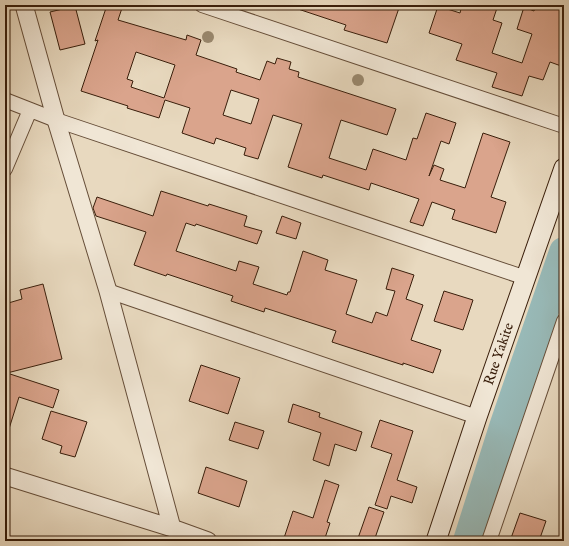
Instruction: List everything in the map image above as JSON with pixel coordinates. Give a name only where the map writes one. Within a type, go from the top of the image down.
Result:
[{"type":"main road","name":"Rue Yakite","points":[[436,541],[564,168]]},
{"type":"street","points":[[24,5],[56,120],[108,291],[172,528]]},
{"type":"street","points":[[202,5],[564,126]]},
{"type":"street","points":[[5,100],[56,120],[526,278]]},
{"type":"street","points":[[5,169],[30,110]]},
{"type":"street","points":[[108,291],[478,417]]},
{"type":"street","points":[[489,541],[564,321]]},
{"type":"street","points":[[5,476],[172,528],[208,541]]},
{"type":"building","points":[[107,5],[123,5],[118,20],[186,40],[187,35],[201,40],[196,55],[237,69],[236,72],[260,80],[267,61],[275,64],[277,58],[291,62],[289,69],[299,72],[298,77],[396,109],[387,135],[341,120],[329,158],[366,170],[373,149],[406,160],[413,138],[417,139],[426,113],[456,123],[449,144],[441,141],[429,176],[434,165],[444,169],[440,180],[465,188],[483,133],[510,142],[491,197],[506,202],[496,233],[452,219],[455,210],[432,202],[423,226],[410,222],[419,199],[371,183],[369,190],[323,175],[322,178],[288,167],[302,124],[273,115],[258,159],[244,155],[246,148],[216,138],[214,144],[182,133],[190,108],[165,100],[159,118],[81,91],[98,40],[95,41]],"holes":[[[136,52],[175,65],[164,98],[131,87],[133,81],[127,79]],[[231,90],[259,99],[251,124],[223,115]]]},
{"type":"building","points":[[292,5],[400,5],[387,43],[344,30],[346,25],[292,7]]},
{"type":"building","points":[[462,5],[498,5],[493,20],[502,23],[492,53],[522,63],[532,34],[517,29],[524,7],[534,11],[536,5],[564,5],[564,67],[550,62],[543,80],[529,76],[522,96],[492,87],[497,73],[456,60],[462,44],[429,33],[438,6],[460,13]]},
{"type":"building","points":[[75,6],[85,44],[60,50],[50,12]]},
{"type":"building","points":[[161,191],[208,206],[209,204],[247,216],[244,226],[262,231],[257,244],[196,224],[195,226],[186,223],[176,251],[236,271],[239,261],[259,267],[253,284],[287,295],[288,292],[290,292],[303,251],[328,260],[325,270],[357,280],[346,314],[372,323],[376,312],[387,316],[395,291],[386,289],[392,268],[414,275],[406,299],[423,305],[411,340],[441,350],[433,373],[332,342],[336,331],[265,308],[264,312],[231,301],[233,296],[167,274],[166,276],[134,265],[146,232],[96,216],[93,208],[97,197],[153,216]]},
{"type":"building","points":[[282,216],[301,223],[296,239],[276,233]]},
{"type":"building","points":[[43,284],[62,359],[7,373],[59,390],[53,408],[19,397],[8,432],[5,431],[5,304],[22,299],[20,290]]},
{"type":"building","points":[[444,291],[473,300],[463,330],[434,321]]},
{"type":"building","points":[[201,365],[240,378],[228,414],[189,401]]},
{"type":"building","points":[[293,404],[320,413],[319,417],[362,432],[356,451],[335,444],[329,466],[313,460],[321,433],[288,422]]},
{"type":"building","points":[[51,411],[87,422],[75,457],[60,453],[62,446],[42,439]]},
{"type":"building","points":[[380,420],[413,431],[397,480],[417,487],[412,503],[391,496],[387,509],[375,505],[392,454],[371,447]]},
{"type":"building","points":[[235,422],[264,431],[258,449],[229,440]]},
{"type":"building","points":[[206,467],[247,481],[239,507],[198,493]]},
{"type":"building","points":[[325,480],[339,485],[327,522],[330,523],[324,541],[283,541],[293,511],[313,518]]},
{"type":"building","points":[[369,507],[384,512],[374,541],[357,541]]},
{"type":"building","points":[[520,513],[546,521],[539,541],[510,541]]},
{"type":"waterway","points":[[468,541],[505,424],[564,252]]}]
